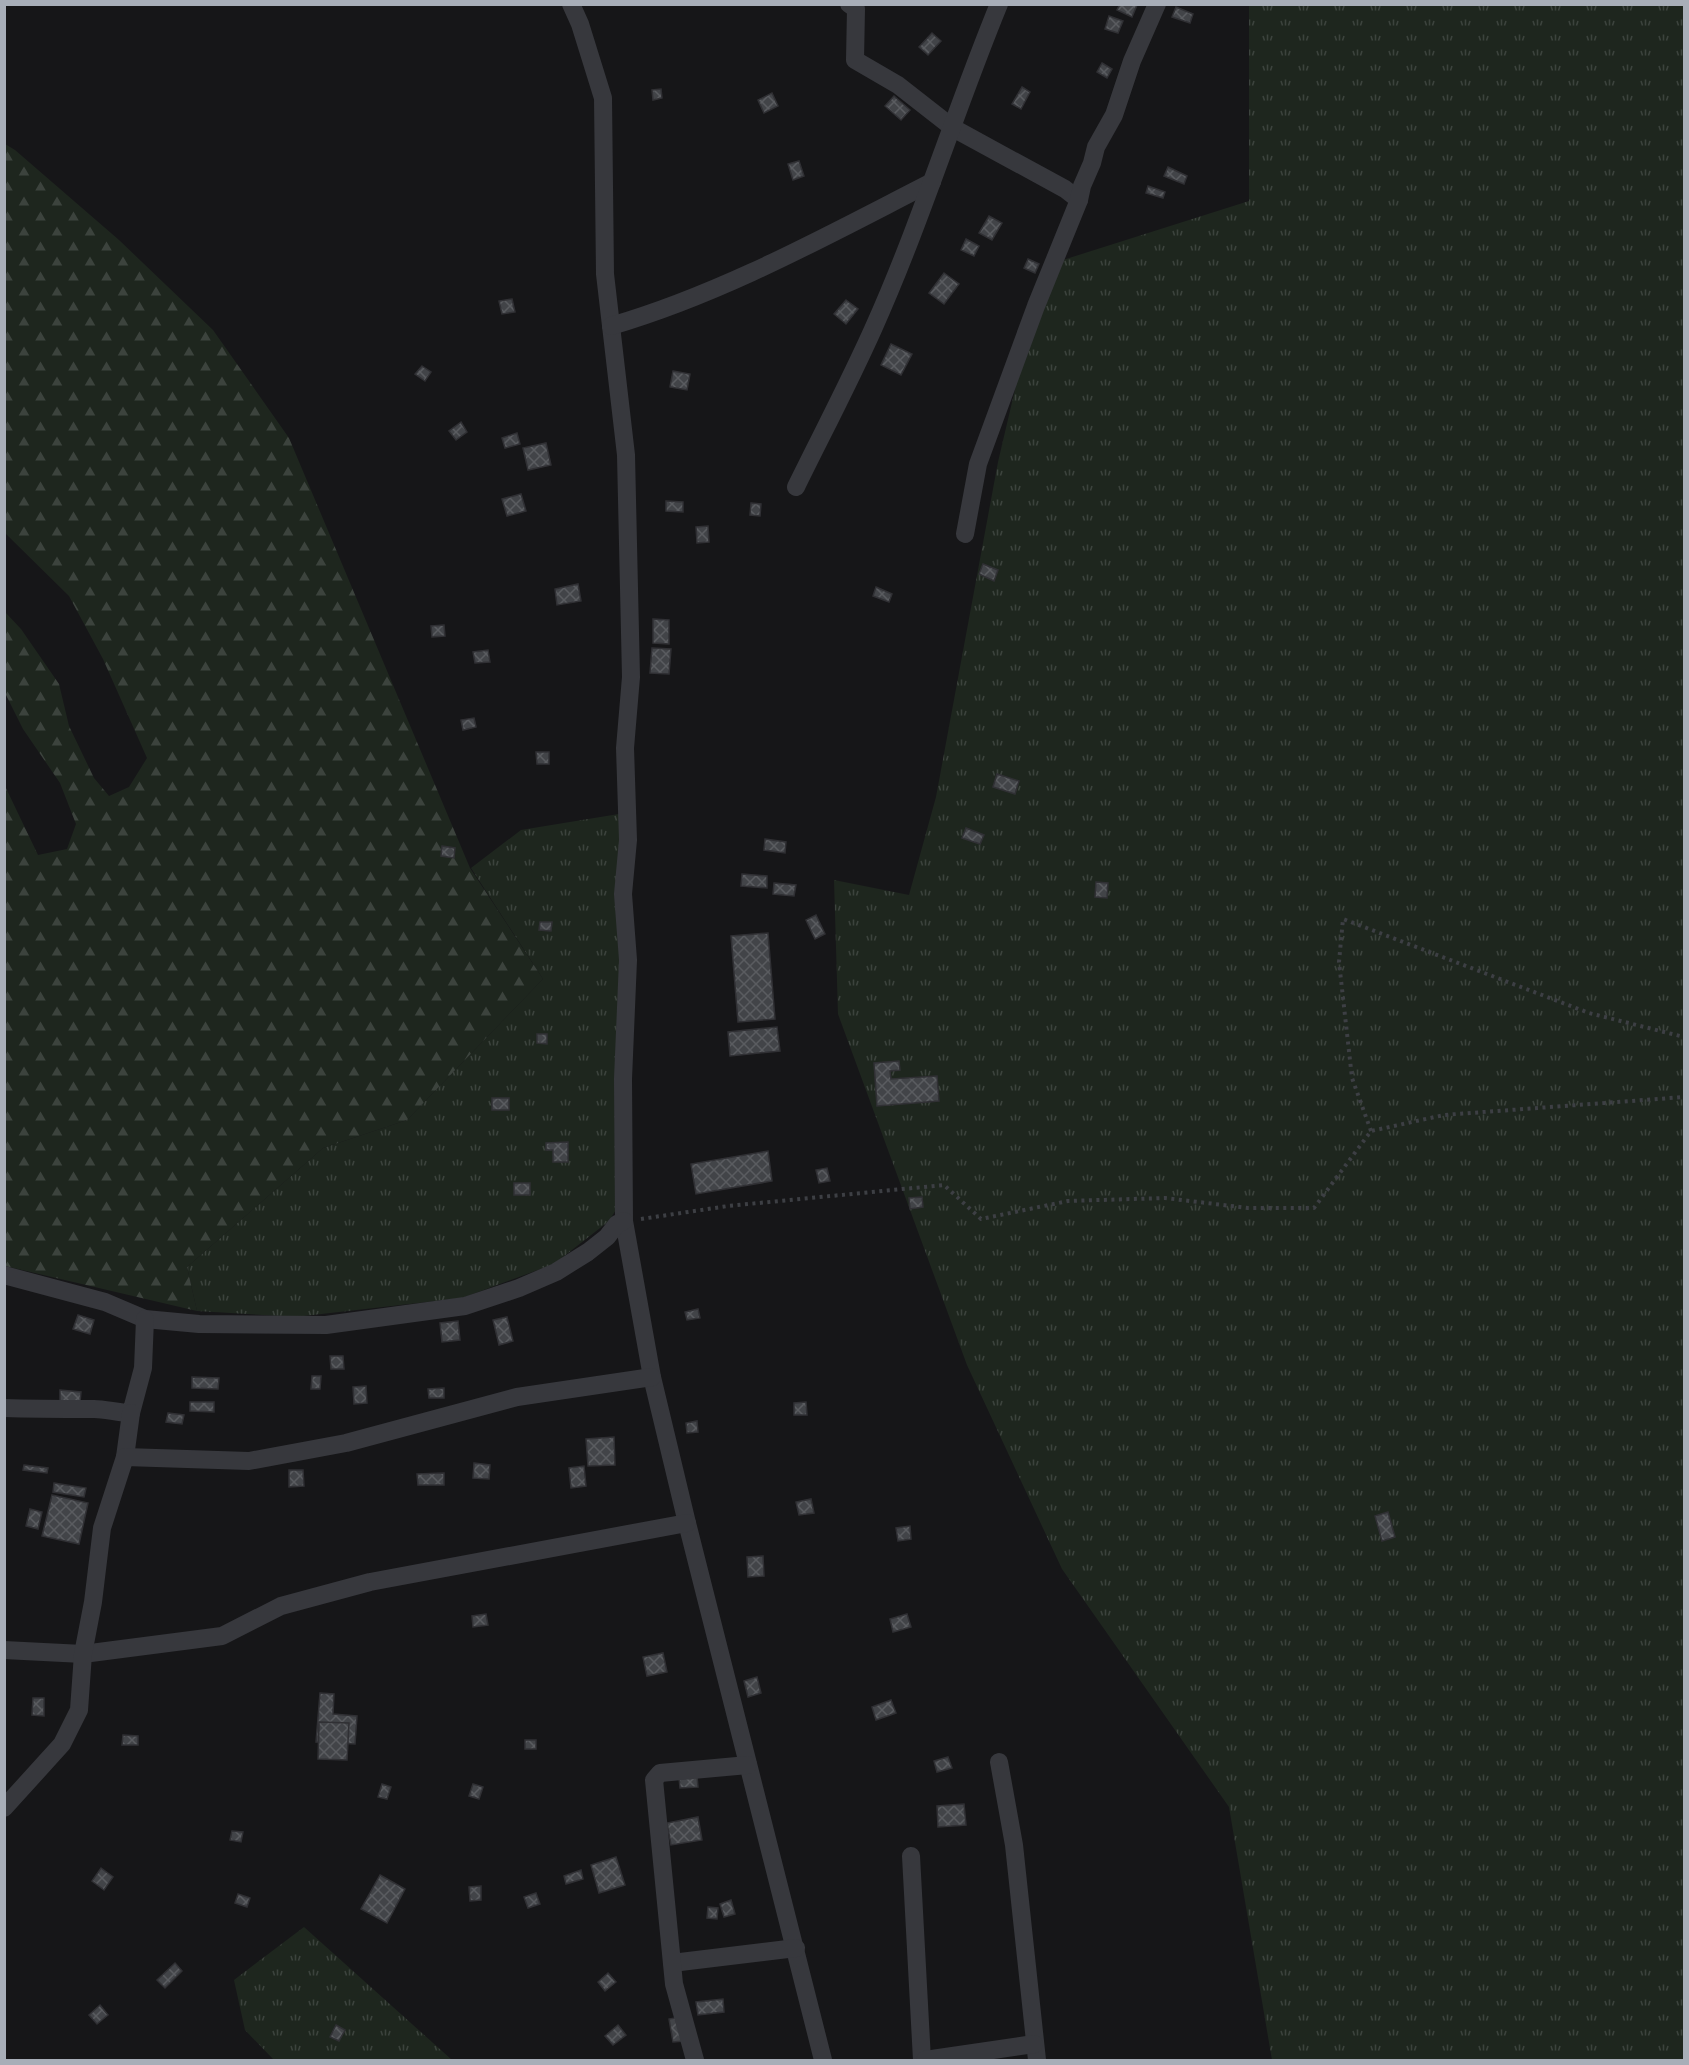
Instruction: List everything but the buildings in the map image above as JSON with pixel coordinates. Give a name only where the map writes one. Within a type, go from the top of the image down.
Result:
[{"type":"street","points":[[570,4],[580,24],[603,98],[605,274],[626,455],[631,677],[625,748],[628,840],[623,894],[628,960],[623,1078],[624,1221],[652,1377],[823,2061]]},
{"type":"street","points":[[849,4],[856,9],[855,60],[898,85],[953,128],[1065,189],[1079,200]]},
{"type":"street","points":[[796,487],[874,327],[953,128],[974,65],[999,4]]},
{"type":"street","points":[[965,534],[978,464],[1036,306],[1079,200],[1096,147],[1114,115],[1132,61],[1157,4]]},
{"type":"street","points":[[611,326],[654,313],[723,285],[803,248],[932,182]]},
{"type":"street","points":[[4,1275],[105,1302],[145,1319],[199,1324],[326,1325],[465,1306],[519,1288],[556,1272],[588,1252],[624,1221]]},
{"type":"street","points":[[4,1808],[62,1744],[80,1710],[83,1653],[93,1602],[102,1528],[125,1457],[131,1413],[143,1368],[145,1319]]},
{"type":"street","points":[[125,1457],[249,1461],[346,1443],[517,1397],[652,1377]]},
{"type":"street","points":[[4,1408],[56,1408],[72,1411],[96,1409],[131,1413]]},
{"type":"street","points":[[4,1650],[83,1653],[222,1636],[281,1606],[370,1582],[687,1523]]},
{"type":"street","points":[[911,1856],[924,2061],[1036,2052],[1014,1845],[999,1762]]},
{"type":"street","points":[[695,2061],[674,1984],[654,1780],[660,1773],[748,1765]]},
{"type":"street","points":[[672,1963],[796,1948]]},
{"type":"path","points":[[1371,1131],[1352,1078],[1339,962],[1343,919],[1588,1013],[1684,1037]]},
{"type":"path","points":[[624,1221],[728,1206],[944,1185],[981,1219],[1068,1201],[1165,1198],[1248,1208],[1314,1208],[1371,1131],[1444,1115],[1684,1097]]},
{"type":"green space","points":[[1249,5],[1684,5],[1684,2060],[1272,2060],[1229,1807],[1062,1569],[967,1365],[838,1014],[834,880],[909,895],[936,797],[998,462],[1044,266],[1249,201]]},
{"type":"green space","points":[[5,144],[15,150],[119,240],[213,330],[289,438],[470,868],[543,979],[407,1120],[323,1148],[187,1267],[197,1311],[5,1266],[4,784],[38,855],[67,849],[76,824],[60,783],[23,729],[5,693],[5,612],[21,629],[59,684],[69,726],[94,778],[109,796],[129,787],[147,758],[103,659],[69,596],[5,533]]},
{"type":"green space","points":[[631,812],[630,1187],[609,1221],[554,1264],[462,1298],[295,1317],[197,1311],[187,1267],[323,1148],[407,1120],[543,979],[471,868],[521,830]]},
{"type":"green space","points":[[304,1927],[452,2060],[274,2060],[245,2030],[234,1980]]}]
